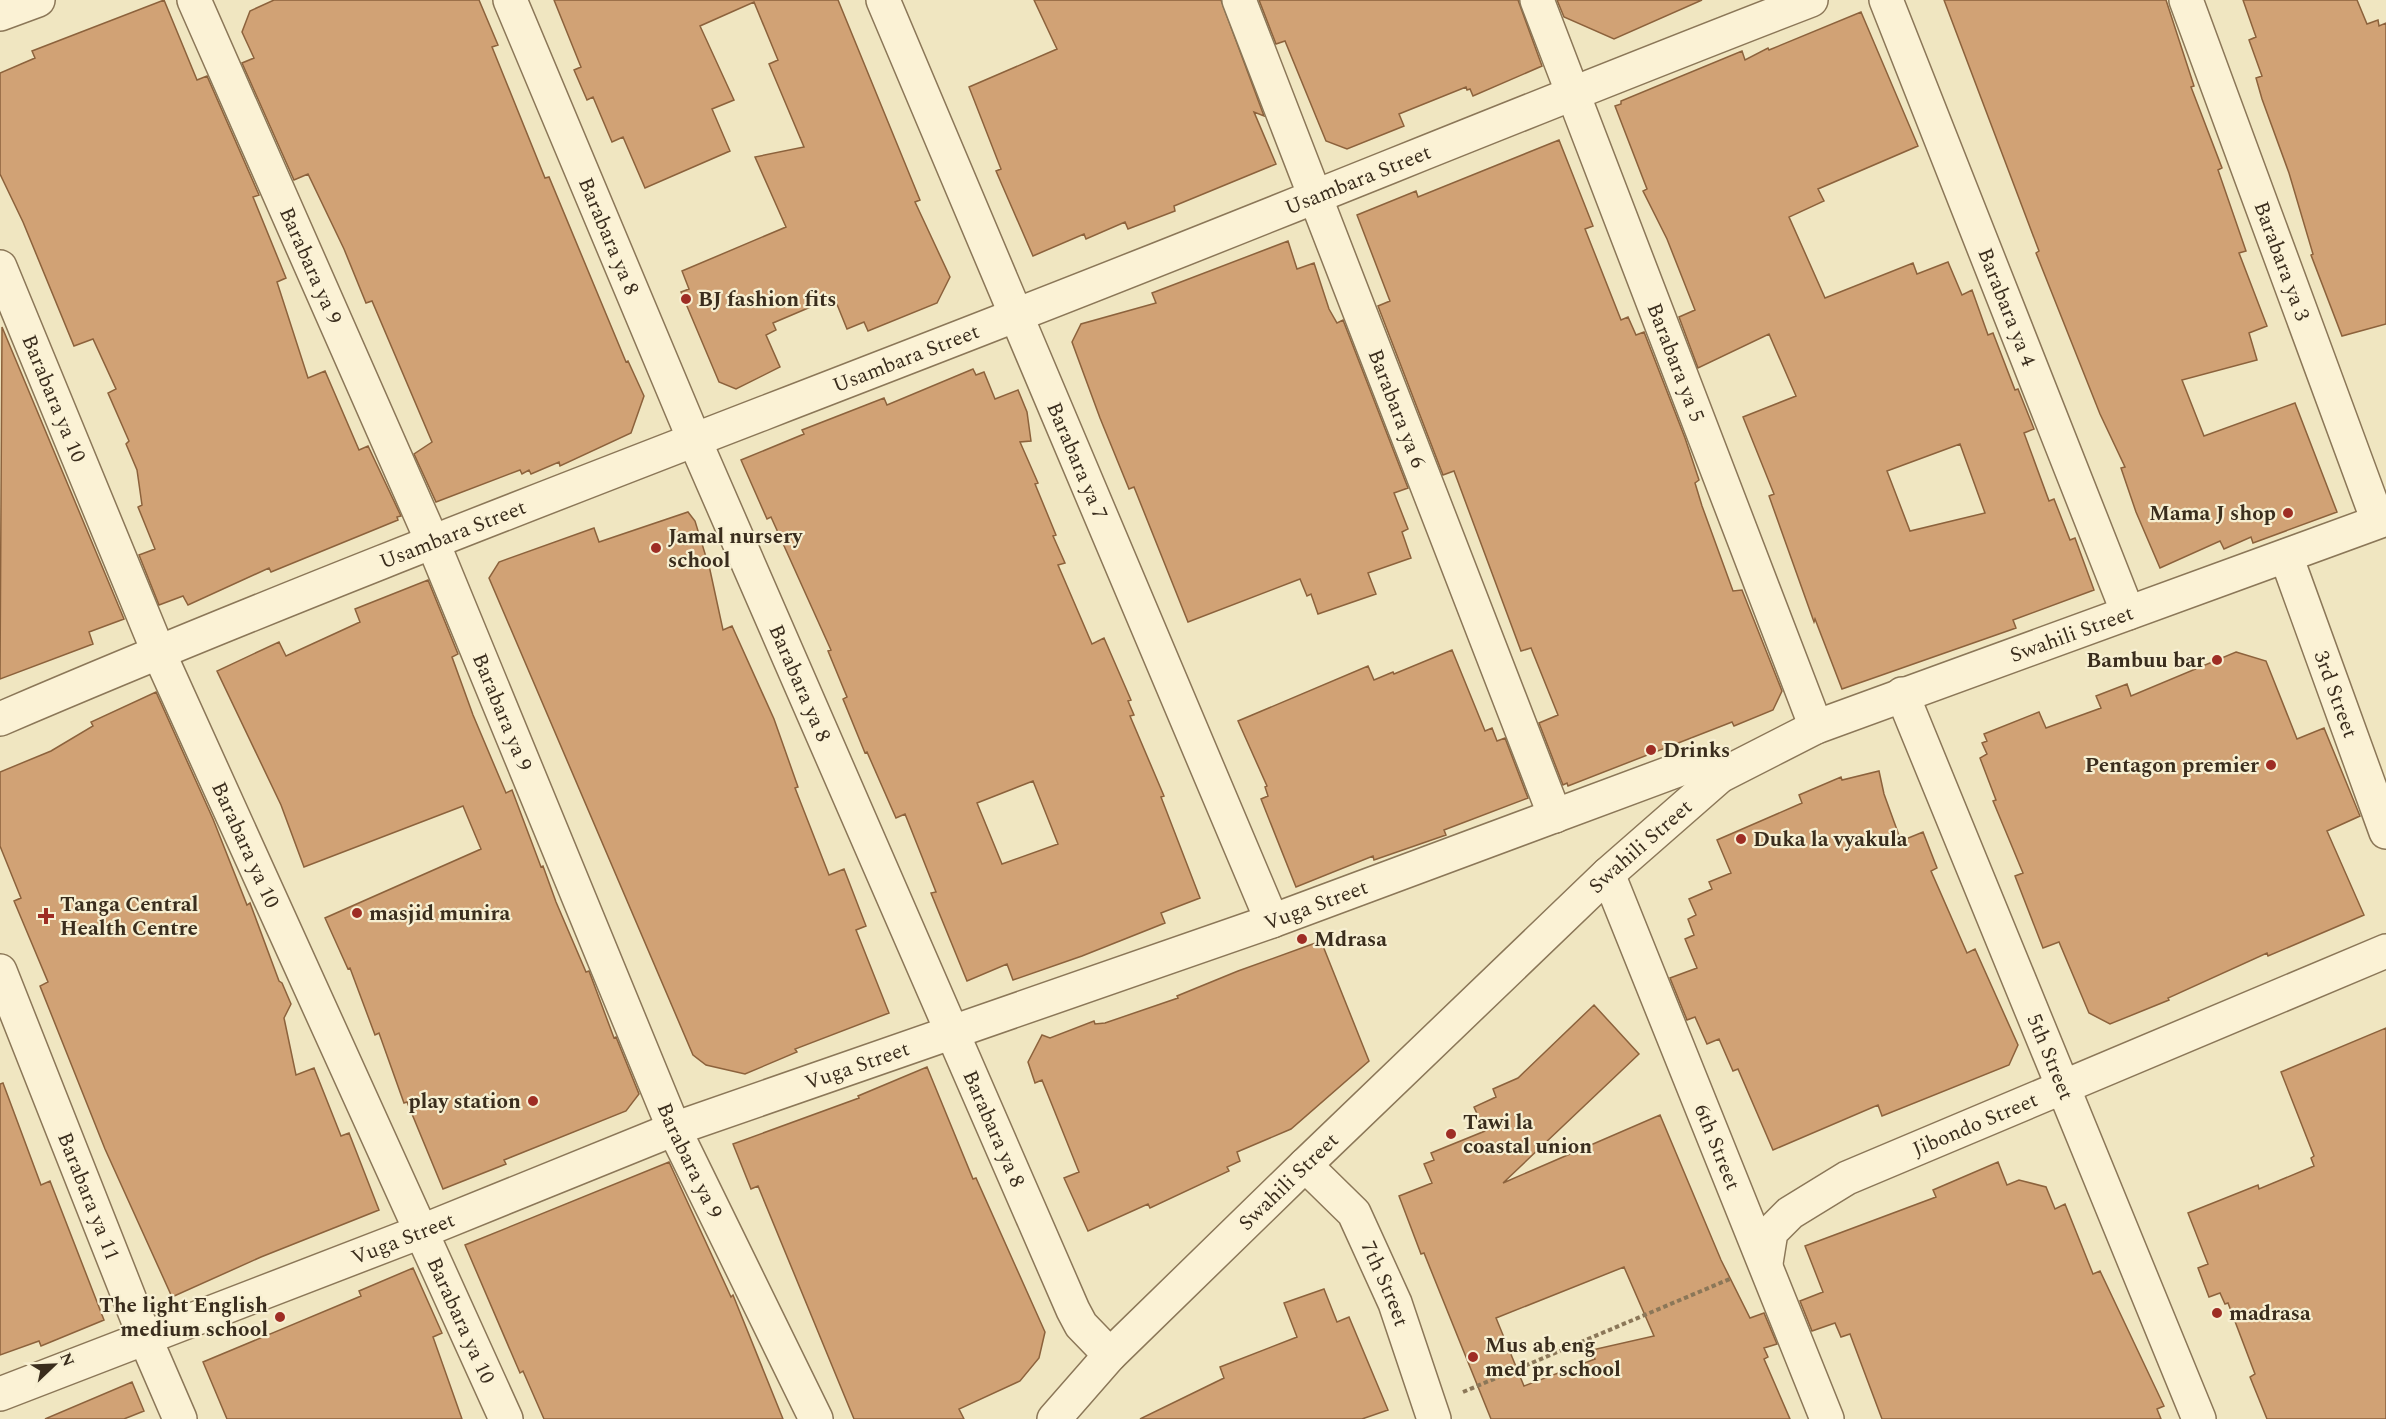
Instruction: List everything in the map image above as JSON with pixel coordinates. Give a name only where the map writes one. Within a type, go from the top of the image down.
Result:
[{"type":"street","points":[[0,14],[38,0]]},
{"type":"street","name":"Barabara ya 9","points":[[194,0],[433,543],[674,1129],[816,1419]]},
{"type":"street","name":"Barabara ya 8","points":[[510,0],[694,439],[1073,1310],[1081,1325],[1110,1355]]},
{"type":"street","name":"Barabara ya 7","points":[[883,0],[1272,921]]},
{"type":"street","name":"Barabara ya 6","points":[[1239,0],[1555,816]]},
{"type":"street","name":"Barabara ya 5","points":[[1537,0],[1816,727]]},
{"type":"street","name":"Usambara Street","points":[[0,719],[158,651],[694,439],[1017,315],[1572,92],[1811,0]]},
{"type":"street","name":"Barabara ya 4","points":[[1886,0],[2128,613]]},
{"type":"street","name":"Barabara ya 3","points":[[2186,0],[2382,520]]},
{"type":"street","name":"Barabara ya 10","points":[[0,267],[158,651],[506,1419]]},
{"type":"street","name":"Swahili Street","points":[[1054,1419],[1110,1355],[1305,1165],[1608,874],[1720,776],[1816,727],[2382,520]]},
{"type":"street","name":"3rd Street","points":[[2286,556],[2386,832]]},
{"type":"street","name":"5th Street","points":[[1902,694],[2199,1419]]},
{"type":"street","name":"Vuga Street","points":[[0,1395],[420,1232],[674,1129],[1272,921],[1686,767],[1704,768],[1720,776]]},
{"type":"street","name":"6th Street","points":[[1608,874],[1827,1419]]},
{"type":"street","name":"Jibondo Street","points":[[1766,1263],[1771,1232],[1790,1213],[1847,1178],[2386,951]]},
{"type":"street","name":"Barabara ya 11","points":[[0,971],[145,1338],[180,1419]]},
{"type":"street","name":"7th Street","points":[[1305,1165],[1354,1213],[1395,1303],[1432,1413]]},
{"type":"path","points":[[1432,1413],[1766,1263]]},
{"type":"building","points":[[164,0],[197,80],[207,76],[259,195],[253,197],[286,278],[277,282],[308,378],[325,371],[359,450],[368,446],[401,516],[397,517],[398,520],[271,572],[269,568],[188,605],[183,596],[159,605],[139,555],[155,549],[138,507],[142,505],[137,470],[126,444],[129,441],[108,393],[116,389],[93,339],[74,346],[23,222],[0,174],[0,73],[35,58],[32,51]]},
{"type":"building","points":[[274,0],[479,0],[498,45],[492,47],[545,178],[549,177],[626,362],[628,361],[644,396],[631,433],[560,466],[559,462],[531,474],[529,470],[522,474],[520,470],[436,502],[414,454],[432,442],[372,301],[366,303],[344,249],[308,174],[294,180],[242,63],[254,58],[242,32],[250,11]]},
{"type":"building","points":[[554,0],[838,0],[920,200],[915,202],[950,277],[937,303],[868,331],[864,322],[847,329],[834,297],[773,323],[776,330],[766,335],[780,367],[736,389],[719,382],[681,292],[689,289],[682,271],[786,227],[755,157],[804,147],[769,64],[778,60],[754,2],[700,26],[734,100],[712,109],[730,151],[645,188],[623,137],[612,142],[593,97],[587,100],[574,70],[581,67]]},
{"type":"building","points":[[1034,0],[1221,0],[1264,116],[1254,112],[1276,164],[1174,206],[1175,211],[1128,229],[1125,222],[1086,239],[1084,234],[1033,256],[996,171],[1001,169],[969,87],[1057,49]]},
{"type":"building","points":[[1259,0],[1518,0],[1542,66],[1473,96],[1470,89],[1467,90],[1466,87],[1399,114],[1404,126],[1347,149],[1326,141],[1285,41],[1276,44]]},
{"type":"building","points":[[1557,0],[1702,0],[1614,39],[1564,17]]},
{"type":"building","points":[[1944,0],[2166,0],[2194,86],[2191,87],[2222,168],[2218,170],[2246,251],[2239,253],[2267,326],[2249,333],[2257,360],[2182,380],[2204,436],[2295,403],[2337,512],[2253,543],[2251,537],[2224,549],[2220,541],[2160,568],[2136,512],[2121,468],[2125,467],[2100,414],[2036,253],[2039,251]]},
{"type":"building","points":[[2243,0],[2357,0],[2367,24],[2378,20],[2379,26],[2386,23],[2386,324],[2342,336],[2311,255],[2313,254],[2289,173],[2262,99],[2256,78],[2262,76],[2249,40],[2256,37]]},
{"type":"building","points":[[1861,12],[1918,146],[1818,189],[1824,201],[1789,217],[1825,298],[1913,263],[1917,274],[1948,262],[1962,295],[1972,290],[1988,335],[1993,333],[2015,390],[2018,389],[2034,429],[2024,433],[2049,501],[2054,499],[2070,540],[2075,538],[2094,590],[2013,620],[2016,628],[1842,689],[1815,619],[1814,622],[1769,496],[1774,494],[1743,417],[1796,396],[1769,334],[1698,368],[1679,317],[1695,310],[1667,239],[1643,191],[1647,189],[1615,106],[1621,104],[1621,101],[1742,51],[1745,60],[1768,48],[1769,50]],"holes":[[[1960,444],[1985,513],[1910,531],[1887,471]]]},
{"type":"building","points":[[1559,140],[1593,226],[1585,229],[1621,320],[1628,317],[1636,335],[1644,332],[1685,438],[1699,480],[1695,483],[1702,506],[1733,591],[1742,590],[1782,691],[1773,710],[1734,726],[1732,722],[1568,786],[1567,783],[1563,785],[1539,723],[1558,715],[1531,648],[1521,651],[1454,471],[1443,475],[1378,306],[1390,301],[1357,215],[1416,191],[1418,197]]},
{"type":"building","points":[[1288,241],[1297,269],[1314,263],[1329,309],[1337,323],[1343,320],[1408,488],[1394,493],[1408,529],[1402,532],[1411,558],[1368,573],[1376,594],[1318,614],[1311,594],[1307,596],[1300,579],[1188,622],[1134,487],[1129,489],[1072,342],[1081,324],[1156,303],[1152,293]]},
{"type":"building","points":[[2,327],[124,619],[89,632],[93,644],[0,679]]},
{"type":"building","points":[[973,369],[976,375],[984,372],[995,399],[1018,390],[1027,412],[1031,441],[1020,442],[1038,483],[1035,484],[1065,563],[1058,565],[1092,644],[1104,638],[1131,700],[1128,701],[1134,715],[1130,716],[1164,796],[1161,797],[1200,898],[1161,913],[1165,923],[1013,980],[1007,964],[967,981],[931,893],[936,892],[905,814],[896,818],[867,752],[865,753],[843,699],[847,697],[828,651],[831,650],[771,517],[767,519],[741,460],[804,434],[802,430],[884,398],[887,405]],"holes":[[[1033,781],[1058,844],[1002,864],[977,803]]]},
{"type":"building","points":[[688,512],[695,521],[710,570],[723,630],[732,626],[774,719],[798,787],[795,788],[829,875],[844,869],[866,926],[856,930],[889,1013],[795,1049],[797,1052],[745,1074],[706,1065],[693,1055],[489,578],[499,562],[594,528],[599,542]]},
{"type":"building","points":[[428,580],[458,654],[452,657],[473,715],[506,793],[512,790],[541,867],[543,866],[586,972],[589,971],[614,1038],[616,1037],[639,1094],[626,1111],[504,1160],[506,1164],[443,1189],[407,1102],[404,1103],[379,1033],[375,1035],[350,968],[348,969],[325,918],[481,849],[463,806],[304,867],[281,805],[217,671],[279,642],[286,656],[360,622],[355,609]]},
{"type":"building","points":[[1452,650],[1485,731],[1492,728],[1497,741],[1505,738],[1528,798],[1444,830],[1446,835],[1374,860],[1373,856],[1296,887],[1261,799],[1268,796],[1265,787],[1267,786],[1238,721],[1368,666],[1374,680]]},
{"type":"building","points":[[2236,652],[2266,661],[2297,739],[2324,728],[2360,816],[2327,831],[2364,915],[2268,956],[2267,953],[2168,998],[2169,1000],[2110,1024],[2089,1013],[2059,942],[2043,948],[2015,876],[2023,873],[1993,801],[1996,800],[1980,758],[1987,754],[1982,743],[1987,741],[1984,734],[2039,712],[2046,728],[2101,708],[2096,696],[2127,684],[2131,696]]},
{"type":"building","points":[[156,692],[213,819],[247,905],[250,903],[279,981],[291,1004],[284,1018],[296,1075],[314,1068],[341,1136],[349,1133],[379,1210],[261,1257],[172,1297],[105,1149],[40,986],[48,982],[14,901],[21,898],[0,846],[0,772],[51,751],[93,726],[91,722]]},
{"type":"building","points":[[1879,771],[1884,794],[1901,841],[1923,832],[1937,868],[1931,871],[1967,953],[1975,949],[2018,1045],[2009,1065],[1882,1116],[1878,1105],[1773,1150],[1738,1069],[1733,1071],[1719,1039],[1707,1044],[1695,1017],[1687,1020],[1670,978],[1697,968],[1685,939],[1694,935],[1688,919],[1696,915],[1689,899],[1712,889],[1709,882],[1731,873],[1717,840],[1802,803],[1799,795],[1841,777],[1842,780]]},
{"type":"building","points":[[1321,941],[1369,1061],[1291,1129],[1237,1152],[1240,1161],[1227,1167],[1229,1171],[1150,1208],[1148,1204],[1088,1231],[1064,1178],[1079,1172],[1042,1080],[1035,1083],[1028,1062],[1042,1035],[1050,1038],[1094,1021],[1095,1024],[1105,1023],[1178,998],[1177,996],[1238,971]]},
{"type":"building","points":[[1594,1005],[1639,1054],[1503,1183],[1660,1115],[1721,1260],[1750,1318],[1764,1313],[1777,1344],[1764,1348],[1768,1357],[1764,1359],[1790,1419],[1491,1419],[1399,1196],[1432,1183],[1424,1164],[1434,1160],[1431,1153],[1485,1131],[1474,1107],[1496,1097],[1493,1089],[1518,1078]],"holes":[[[1624,1267],[1654,1336],[1592,1350],[1595,1359],[1524,1386],[1496,1318]]]},
{"type":"building","points":[[2386,1028],[2386,1419],[2267,1419],[2250,1377],[2255,1374],[2228,1303],[2225,1304],[2220,1293],[2209,1297],[2198,1268],[2208,1264],[2188,1213],[2258,1185],[2259,1189],[2314,1166],[2311,1158],[2314,1156],[2281,1072]]},
{"type":"building","points":[[927,1067],[973,1179],[976,1178],[1045,1332],[1039,1358],[1020,1381],[959,1409],[964,1419],[854,1419],[758,1186],[751,1189],[733,1144],[859,1098],[858,1096]]},
{"type":"building","points":[[3,1083],[41,1185],[50,1181],[104,1320],[41,1346],[39,1341],[0,1355],[0,1084]]},
{"type":"building","points":[[669,1162],[731,1297],[733,1295],[783,1419],[544,1419],[523,1371],[520,1373],[465,1245]]},
{"type":"building","points":[[1998,1162],[2007,1185],[2019,1180],[2046,1187],[2055,1209],[2065,1204],[2093,1274],[2100,1271],[2164,1406],[2157,1409],[2161,1419],[1882,1419],[1850,1334],[1841,1337],[1835,1323],[1812,1331],[1800,1301],[1823,1292],[1805,1246],[1936,1197],[1933,1190]]},
{"type":"building","points":[[413,1268],[442,1333],[433,1337],[462,1419],[227,1419],[203,1362],[361,1296],[359,1291]]},
{"type":"building","points":[[1324,1289],[1337,1322],[1349,1317],[1388,1410],[1362,1419],[1140,1419],[1224,1378],[1220,1367],[1297,1337],[1284,1303]]},
{"type":"building","points":[[132,1382],[144,1411],[124,1419],[45,1419]]},
{"type":"place","name":"BJ fashion fits","points":[[686,299]]},
{"type":"place","name":"Mama J shop","points":[[2288,513]]},
{"type":"place","name":"Jamal nursery school","points":[[656,548]]},
{"type":"place","name":"Bambuu bar","points":[[2217,660]]},
{"type":"place","name":"Drinks","points":[[1651,750]]},
{"type":"place","name":"Pentagon premier","points":[[2271,765]]},
{"type":"place","name":"Duka la vyakula","points":[[1741,839]]},
{"type":"place","name":"masjid munira","points":[[357,913]]},
{"type":"place","name":"Tanga Central Health Centre","points":[[46,916]]},
{"type":"place","name":"Mdrasa","points":[[1302,939]]},
{"type":"place","name":"play station","points":[[533,1101]]},
{"type":"place","name":"Tawi la coastal union","points":[[1451,1134]]},
{"type":"place","name":"madrasa","points":[[2217,1313]]},
{"type":"place","name":"The light English medium school","points":[[280,1317]]},
{"type":"place","name":"Mus ab eng med pr school","points":[[1473,1357]]}]
